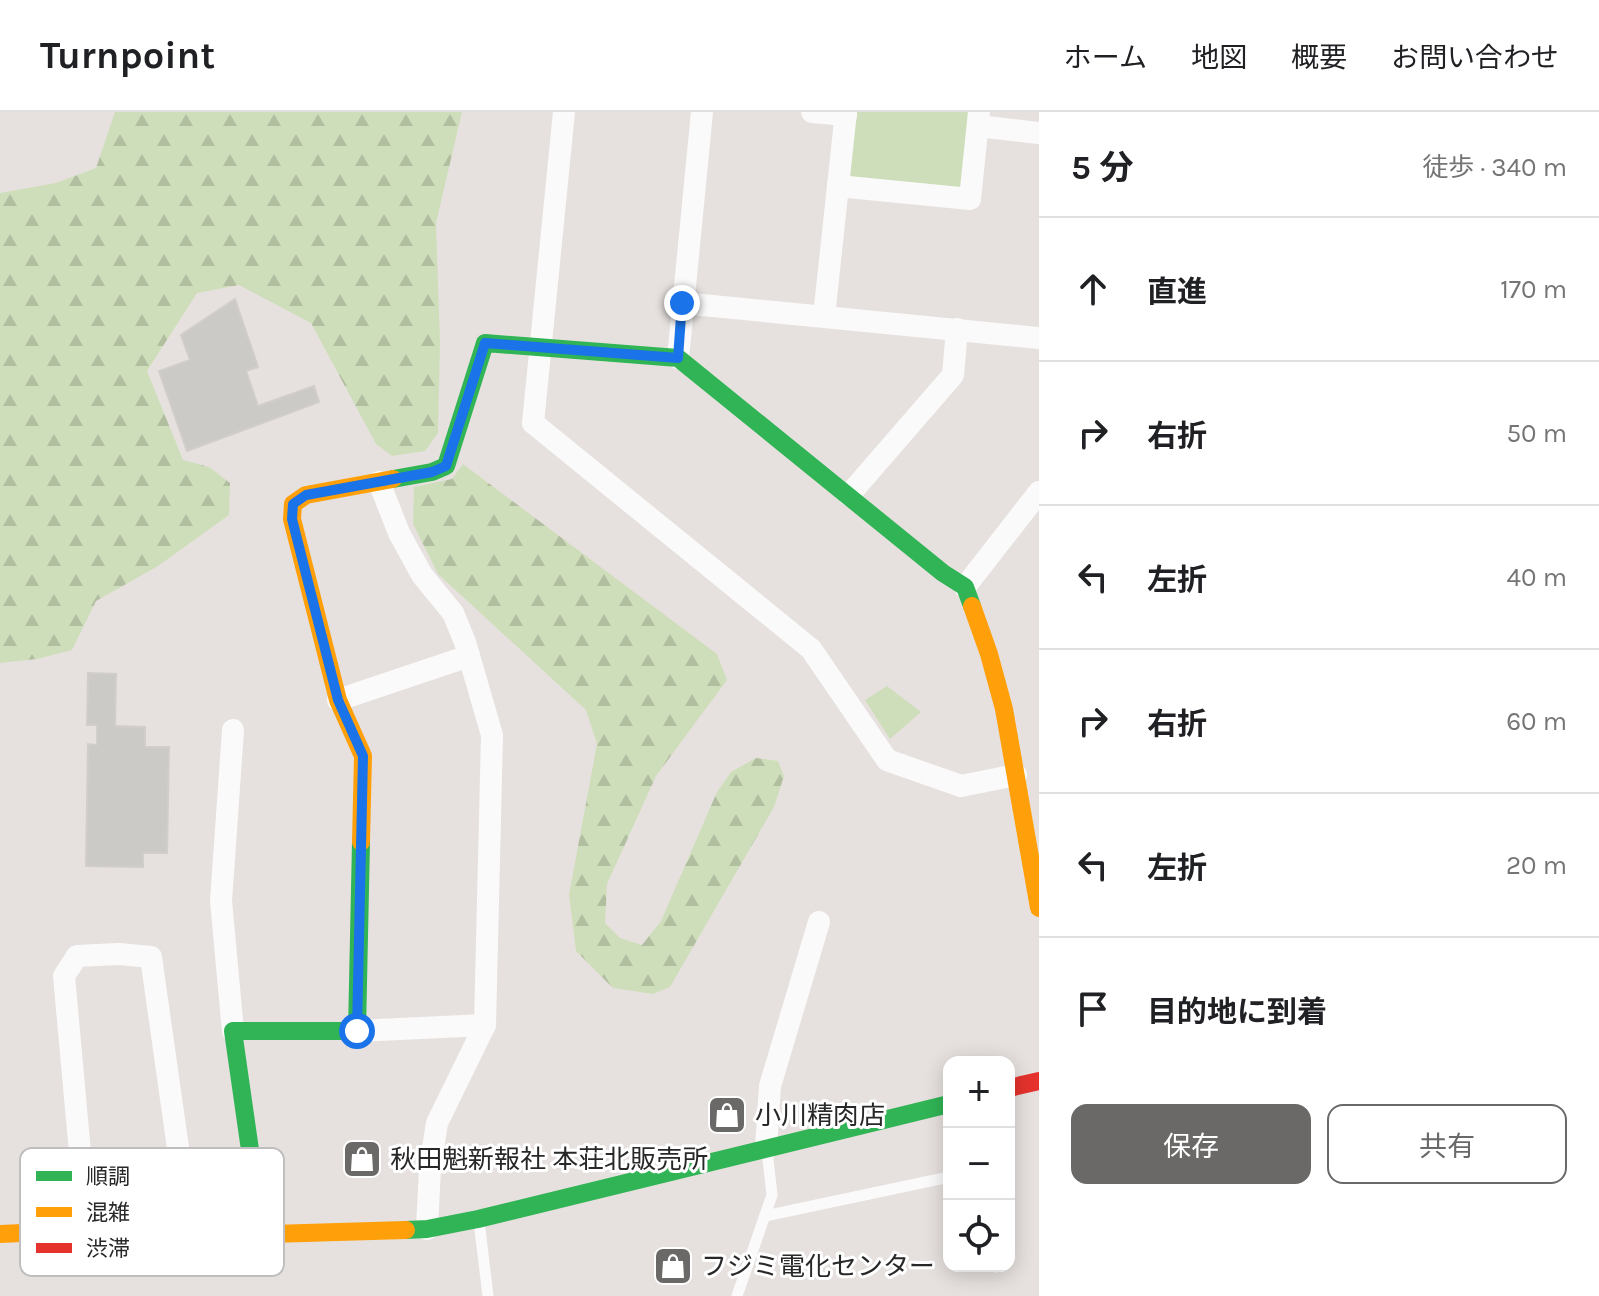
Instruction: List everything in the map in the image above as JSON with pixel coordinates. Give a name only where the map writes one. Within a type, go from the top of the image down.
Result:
[{"type":"street","points":[[564,112],[533,423],[811,649],[887,760],[961,786],[1016,775]]},
{"type":"street","points":[[678,358],[702,112]]},
{"type":"street","points":[[812,112],[846,114],[824,316]]},
{"type":"street","points":[[838,186],[970,199],[978,119],[1039,133]]},
{"type":"street","points":[[682,303],[1039,338]]},
{"type":"street","points":[[849,495],[953,375],[957,329]]},
{"type":"street","points":[[357,1031],[363,756],[338,700],[292,519],[293,504],[306,495],[432,472],[446,466],[485,343],[678,358],[943,573],[965,587],[989,654],[1004,709],[1039,908]]},
{"type":"street","points":[[379,482],[399,533],[422,575],[453,613],[492,735],[485,1025],[437,1123],[430,1168],[427,1229]]},
{"type":"street","points":[[965,587],[1039,492]]},
{"type":"street","points":[[338,700],[469,656]]},
{"type":"street","points":[[233,730],[221,901],[233,1031],[250,1148]]},
{"type":"street","points":[[766,1149],[770,1086],[819,922]]},
{"type":"street","points":[[80,1148],[64,976],[77,956],[119,954],[151,957],[178,1148]]},
{"type":"street","points":[[233,1031],[357,1031],[485,1025]]},
{"type":"street","points":[[1015,1087],[1039,1081]]},
{"type":"street","points":[[284,1233],[427,1229],[943,1105]]},
{"type":"street","points":[[0,1234],[20,1233]]},
{"type":"lane","points":[[737,1296],[772,1195],[766,1149]]},
{"type":"lane","points":[[765,1216],[943,1178]]},
{"type":"lane","points":[[478,1219],[488,1296]]},
{"type":"green space","points":[[115,112],[462,112],[436,223],[440,342],[438,433],[425,451],[392,456],[376,444],[311,323],[239,285],[197,293],[147,371],[183,460],[209,467],[230,483],[229,515],[158,566],[96,601],[72,650],[37,659],[0,663],[0,193],[56,183],[96,168]]},
{"type":"green space","points":[[846,112],[979,112],[970,199],[838,186]]},
{"type":"green space","points":[[463,464],[717,654],[727,680],[656,776],[607,884],[605,923],[620,938],[642,945],[661,921],[717,792],[731,772],[756,758],[778,761],[784,776],[774,807],[670,987],[653,994],[613,988],[576,951],[569,895],[597,744],[586,710],[438,574],[413,524],[414,487],[452,479]]},
{"type":"green space","points":[[887,686],[921,712],[890,739],[865,700]]},
{"type":"building","points":[[235,299],[258,367],[246,371],[258,406],[314,386],[319,402],[187,451],[159,371],[190,360],[181,335]]},
{"type":"building","points":[[88,673],[116,674],[115,726],[145,727],[145,747],[169,747],[167,853],[143,853],[143,867],[86,866],[88,744],[97,745],[97,725],[87,725]]},
{"type":"traffic: fast","points":[[393,479],[432,472],[446,466],[485,343],[678,358],[943,573],[965,587],[972,606]]},
{"type":"traffic: fast","points":[[250,1148],[233,1031],[357,1031],[361,842]]},
{"type":"traffic: fast","points":[[406,1230],[478,1219],[943,1105]]},
{"type":"traffic: slow","points":[[361,842],[363,756],[338,700],[292,519],[293,504],[306,495],[393,479]]},
{"type":"traffic: slow","points":[[972,606],[1004,709],[1039,908]]},
{"type":"traffic: slow","points":[[284,1234],[406,1230]]},
{"type":"traffic: slow","points":[[0,1234],[20,1233]]},
{"type":"traffic: jam","points":[[1015,1087],[1039,1081]]},
{"type":"place","name":"小川精肉店","points":[[727,1115]]},
{"type":"place","name":"秋田魁新報社 本荘北販売所","points":[[362,1159]]},
{"type":"place","name":"フジミ電化センター","points":[[673,1266]]},
{"type":"route","points":[[357,1031],[363,756],[338,700],[292,519],[293,504],[306,495],[432,472],[446,466],[485,343],[678,358],[682,303]]}]
